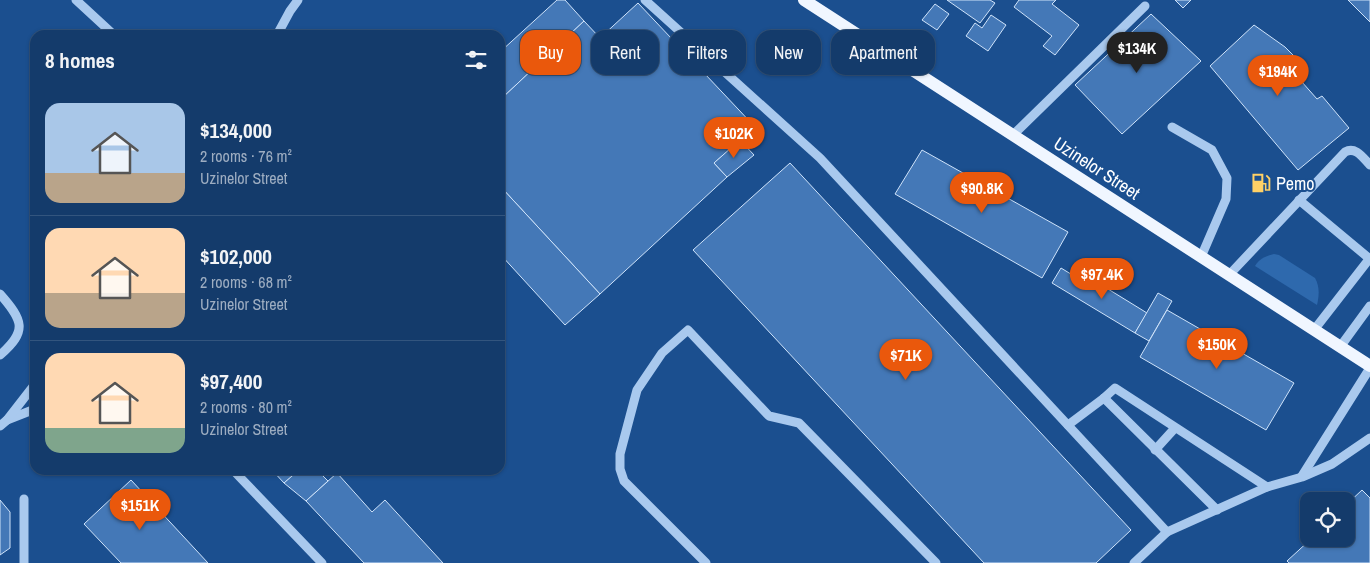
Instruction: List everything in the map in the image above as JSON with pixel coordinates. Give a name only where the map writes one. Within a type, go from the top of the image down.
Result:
[{"type":"main road","name":"Uzinelor Street","points":[[804,0],[1370,367]]},
{"type":"lane","points":[[76,0],[109,30]]},
{"type":"lane","points":[[280,30],[290,10],[298,0]]},
{"type":"lane","points":[[645,0],[820,158],[1167,532]]},
{"type":"lane","points":[[1013,135],[1145,6]]},
{"type":"lane","points":[[1172,127],[1212,150],[1227,178],[1226,199],[1201,257]]},
{"type":"lane","points":[[1229,275],[1345,152],[1354,150],[1370,165]]},
{"type":"lane","points":[[1299,200],[1370,258],[1314,330]]},
{"type":"lane","points":[[0,294],[17,316],[20,327],[17,336],[10,346],[0,355]]},
{"type":"lane","points":[[1340,347],[1370,306]]},
{"type":"lane","points":[[706,563],[624,481],[620,469],[620,454],[636,390],[662,353],[688,330],[769,416],[799,423],[936,563]]},
{"type":"lane","points":[[1302,477],[1370,367]]},
{"type":"lane","points":[[1068,425],[1115,388],[1267,487]]},
{"type":"lane","points":[[3,423],[30,390]]},
{"type":"lane","points":[[1104,398],[1217,510]]},
{"type":"lane","points":[[3,423],[30,412]]},
{"type":"lane","points":[[1156,450],[1175,428]]},
{"type":"lane","points":[[1134,563],[1167,532],[1267,487],[1302,477],[1332,464],[1370,438]]},
{"type":"lane","points":[[238,475],[322,563]]},
{"type":"lane","points":[[24,500],[24,563]]},
{"type":"shaded area","points":[[1274,254],[1279,255],[1315,278],[1319,292],[1317,305],[1255,266],[1263,258]]},
{"type":"building","points":[[557,0],[565,0],[584,21],[574,30],[524,30]]},
{"type":"building","points":[[947,0],[990,0],[995,3],[980,23]]},
{"type":"building","points":[[1019,0],[1056,0],[1052,4],[1079,25],[1055,55],[1043,46],[1052,36],[1014,7]]},
{"type":"building","points":[[1175,0],[1191,0],[1183,8]]},
{"type":"building","points":[[1348,0],[1370,0],[1370,22]]},
{"type":"building","points":[[638,3],[669,36],[669,75],[706,75],[755,127],[714,163],[727,177],[600,294],[505,191],[505,95],[527,75],[581,75],[581,30],[574,30],[584,21],[592,30],[591,75],[659,75],[659,30],[609,30]]},
{"type":"building","points":[[935,4],[949,14],[937,30],[922,20]]},
{"type":"building","points":[[1151,14],[1201,61],[1122,134],[1075,85]]},
{"type":"building","points":[[991,15],[1006,25],[988,51],[966,36],[975,23],[982,28]]},
{"type":"building","points":[[1254,25],[1285,47],[1294,56],[1286,64],[1317,99],[1322,96],[1349,128],[1298,170],[1210,66]]},
{"type":"building","points":[[520,34],[520,75],[527,75],[505,95],[505,47]]},
{"type":"building","points":[[740,140],[754,155],[727,177],[714,163]]},
{"type":"building","points":[[922,150],[1068,232],[1042,278],[895,194]]},
{"type":"building","points":[[790,163],[1131,530],[1096,563],[984,563],[693,250]]},
{"type":"building","points":[[505,191],[600,294],[565,325],[505,259]]},
{"type":"building","points":[[1061,268],[1092,287],[1095,281],[1147,313],[1135,333],[1052,283]]},
{"type":"building","points":[[1158,293],[1172,301],[1149,341],[1135,333]]},
{"type":"building","points":[[1167,310],[1294,383],[1266,430],[1140,357]]},
{"type":"building","points":[[277,475],[293,475],[284,483]]},
{"type":"building","points":[[293,475],[322,475],[328,481],[306,501],[284,483]]},
{"type":"building","points":[[335,475],[339,475],[372,512],[385,500],[443,563],[364,563],[306,501]]},
{"type":"building","points":[[131,480],[208,563],[121,563],[84,524]]},
{"type":"building","points":[[1362,490],[1370,498],[1370,563],[1289,563],[1287,561],[1302,547],[1355,547],[1355,497]]},
{"type":"building","points":[[0,500],[10,512],[10,548],[0,555]]},
{"type":"place","name":"Pemo","points":[[1261,183]]}]
